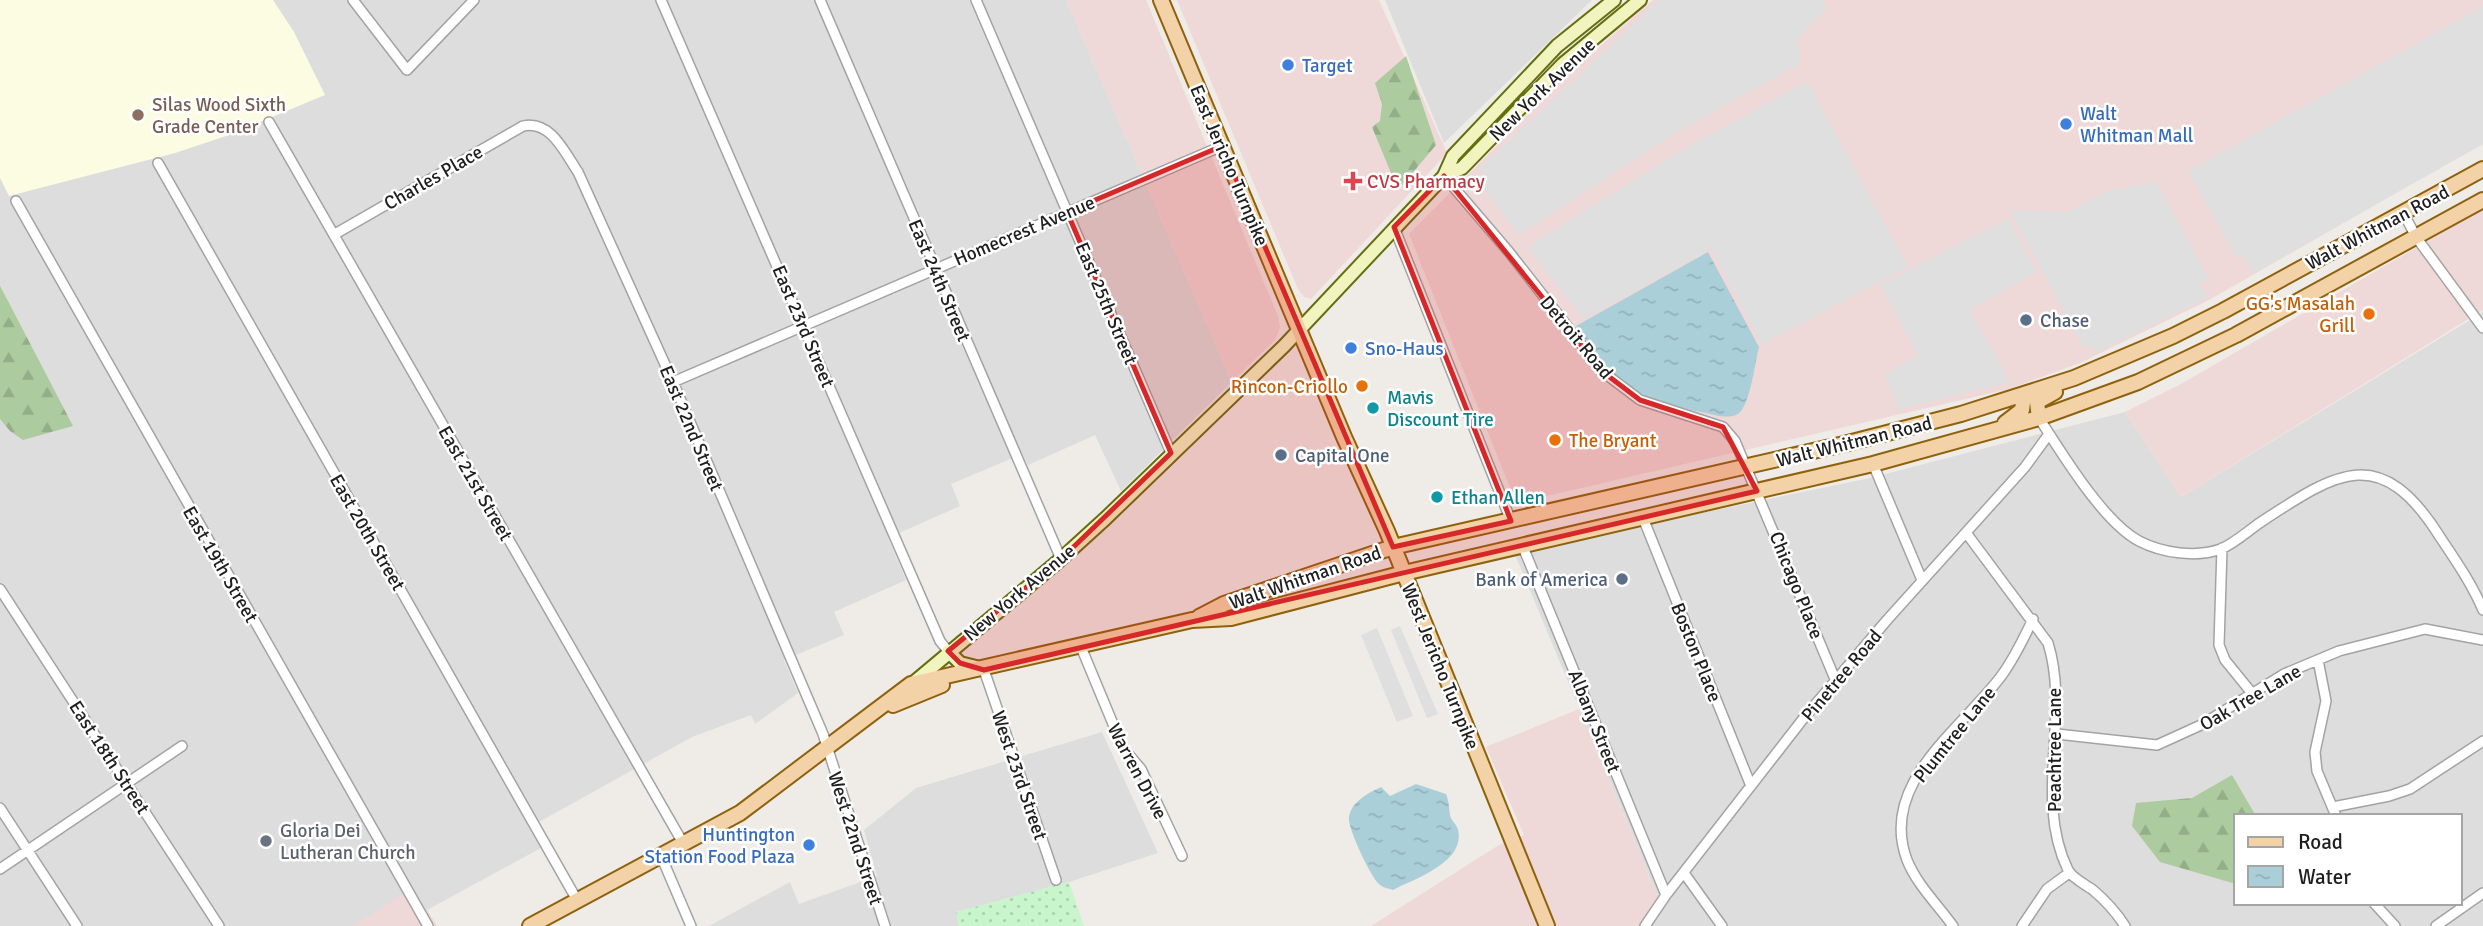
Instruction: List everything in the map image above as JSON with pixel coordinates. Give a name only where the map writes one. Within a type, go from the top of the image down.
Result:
[{"type":"main road","name":"East Jericho Turnpike","points":[[1161,0],[1299,329]]},
{"type":"main road","name":"Walt Whitman Road","points":[[1192,620],[1224,604],[1393,547],[1747,467],[1961,414],[2029,393],[2115,362],[2223,311],[2483,169]]},
{"type":"main road","name":"Walt Whitman Road","points":[[912,684],[984,670],[1192,620],[1231,618],[1404,573],[1873,464],[1984,435],[2098,397],[2173,366],[2255,325],[2483,200]]},
{"type":"main road","name":"West Jericho Turnpike","points":[[1299,329],[1404,573],[1547,926]]},
{"type":"main road","points":[[2039,418],[2036,407],[2039,400],[2115,362]]},
{"type":"main road","points":[[1984,435],[2020,414],[2029,393]]},
{"type":"main road","name":"Walt Whitman Road","points":[[850,732],[895,704],[984,670]]},
{"type":"main road","name":"New York Avenue","points":[[530,926],[740,813],[912,684]]},
{"type":"street","points":[[353,0],[407,71],[474,0]]},
{"type":"street","name":"East 23rd Street","points":[[661,0],[940,641],[948,651]]},
{"type":"street","name":"East 24th Street","points":[[820,0],[1061,559]]},
{"type":"street","name":"East 25th Street","points":[[976,0],[1171,453]]},
{"type":"street","name":"New York Avenue","points":[[912,684],[948,651],[1061,559],[1299,329],[1444,176],[1453,156],[1557,46],[1614,0]]},
{"type":"street","name":"New York Avenue","points":[[1444,176],[1462,168],[1563,64],[1636,1]]},
{"type":"street","name":"East 21st Street","points":[[269,122],[683,844]]},
{"type":"street","name":"Charles Place","points":[[335,234],[513,131],[533,124]]},
{"type":"street","name":"East 22nd Street","points":[[533,124],[549,132],[579,172],[673,382],[827,749]]},
{"type":"street","name":"Homecrest Avenue","points":[[673,382],[1222,146]]},
{"type":"street","name":"East 20th Street","points":[[158,163],[577,900]]},
{"type":"street","name":"Detroit Road","points":[[1444,176],[1509,252],[1603,372],[1640,400],[1723,427],[1735,441],[1757,491]]},
{"type":"street","name":"East 19th Street","points":[[16,201],[428,926]]},
{"type":"street","points":[[2404,214],[2416,237],[2483,328]]},
{"type":"street","points":[[1395,227],[1511,521]]},
{"type":"street","points":[[2039,418],[2096,499],[2119,526],[2136,540],[2176,553],[2222,548],[2324,482],[2363,475],[2383,479],[2399,487],[2416,501],[2475,590],[2483,610]]},
{"type":"street","name":"Pinetree Road","points":[[1645,926],[1666,895],[1835,680],[1922,580],[1967,534],[2049,434]]},
{"type":"street","points":[[1873,464],[1922,580]]},
{"type":"street","name":"Chicago Place","points":[[1757,491],[1835,680]]},
{"type":"street","name":"Boston Place","points":[[1643,518],[1751,786]]},
{"type":"street","name":"Peachtree Lane","points":[[1967,534],[2033,619],[2048,643],[2054,662],[2057,734],[2052,800],[2055,833],[2069,873]]},
{"type":"street","name":"Albany Street","points":[[1523,547],[1666,895]]},
{"type":"street","points":[[2222,548],[2219,645],[2225,660],[2251,692]]},
{"type":"street","name":"East 18th Street","points":[[0,589],[219,926]]},
{"type":"street","name":"Plumtree Lane","points":[[1953,926],[1908,863],[1903,845],[1904,802],[1913,779],[2001,676],[2033,619]]},
{"type":"street","name":"Oak Tree Lane","points":[[2057,734],[2157,745],[2202,725],[2251,692],[2318,660],[2369,641],[2425,628],[2483,640]]},
{"type":"street","name":"Warren Drive","points":[[1081,646],[1122,748],[1141,769],[1182,856]]},
{"type":"street","points":[[948,651],[960,663],[984,670]]},
{"type":"street","points":[[2318,660],[2326,701],[2315,752],[2317,771],[2335,811],[2410,789],[2483,741]]},
{"type":"street","name":"West 23rd Street","points":[[984,670],[1056,880]]},
{"type":"street","points":[[0,869],[182,747]]},
{"type":"street","name":"West 22nd Street","points":[[827,749],[885,926]]},
{"type":"street","points":[[0,808],[77,926]]},
{"type":"street","points":[[661,856],[691,926]]},
{"type":"street","points":[[1684,873],[1722,926]]},
{"type":"street","points":[[2022,926],[2047,889],[2069,873],[2115,910],[2125,926]]},
{"type":"street","points":[[2436,926],[2483,893]]},
{"type":"street","points":[[2376,905],[2395,926]]},
{"type":"highlighted area","points":[[1222,146],[1393,547],[1511,521],[1394,227],[1444,176],[1603,372],[1640,400],[1723,427],[1757,491],[984,670],[960,663],[948,651],[1061,559],[1171,453],[1067,212]]},
{"type":"shaded area","points":[[0,0],[1066,0],[1232,382],[1121,491],[1095,435],[1028,465],[1022,454],[951,484],[960,506],[888,538],[906,580],[834,612],[844,635],[784,660],[798,693],[755,724],[751,715],[692,737],[530,827],[541,848],[427,910],[437,926],[0,926]]},
{"type":"shaded area","name":"Silas Wood Sixth Grade Center","points":[[0,0],[273,0],[294,32],[325,95],[229,135],[175,153],[9,196],[0,178]]},
{"type":"shaded area","points":[[1066,0],[1146,0],[1278,316],[1280,328],[1275,340],[1232,382]]},
{"type":"shaded area","points":[[1177,0],[1379,0],[1447,153],[1311,299],[1304,297],[1298,289]]},
{"type":"shaded area","points":[[1385,0],[1592,0],[1444,143]]},
{"type":"shaded area","points":[[1653,0],[2483,0],[2483,143],[2209,300],[2080,363],[2009,389],[1516,503],[1409,234],[1566,76]]},
{"type":"shaded area","points":[[1659,0],[1823,0],[1827,8],[1804,31],[1798,43],[1801,63],[1672,135],[1519,235],[1479,182],[1485,176],[1479,169]]},
{"type":"shaded area","points":[[2483,6],[2483,144],[2253,274],[2243,256],[2237,259],[2188,171]]},
{"type":"shaded area","points":[[1807,81],[1908,267],[1762,345],[1711,249],[1584,319],[1527,247],[1680,151]]},
{"type":"shaded area","points":[[2156,182],[2209,279],[2200,284],[2208,297],[2096,353],[2091,345],[2084,349],[2009,210],[2068,212],[2103,192]]},
{"type":"shaded area","points":[[2483,209],[2483,310],[2181,497],[2125,412],[2181,384]]},
{"type":"shaded area","points":[[2008,218],[2037,272],[1970,310],[2010,382],[1898,410],[1885,374],[1918,355],[1880,285]]},
{"type":"shaded area","points":[[2483,312],[2483,926],[1651,926],[1662,907],[1514,552],[1870,478],[2125,412],[2181,497]]},
{"type":"shaded area","points":[[1400,626],[1438,714],[1427,718],[1391,630]]},
{"type":"shaded area","points":[[1377,628],[1413,716],[1397,722],[1361,635]]},
{"type":"shaded area","points":[[1579,709],[1662,907],[1651,926],[1371,926],[1499,845],[1524,835],[1486,747]]},
{"type":"shaded area","points":[[1102,732],[1158,853],[1069,882],[956,912],[959,926],[709,926],[790,882],[799,904],[877,876],[864,830],[916,788]]},
{"type":"shaded area","points":[[413,888],[437,926],[352,926]]},
{"type":"green space","points":[[1406,56],[1436,145],[1398,190],[1372,127],[1380,121],[1382,104],[1375,83]]},
{"type":"green space","points":[[0,286],[73,426],[23,440],[10,431],[0,419]]},
{"type":"green space","points":[[2232,775],[2255,814],[2234,814],[2234,883],[2160,862],[2132,826],[2136,803],[2192,798]]},
{"type":"green space","points":[[1069,882],[1084,926],[959,926],[956,912]]},
{"type":"water","points":[[1708,252],[1759,347],[1746,402],[1738,414],[1729,416],[1677,407],[1641,394],[1615,375],[1576,326]]},
{"type":"water","points":[[1416,784],[1446,794],[1451,817],[1458,830],[1458,841],[1454,851],[1436,868],[1393,890],[1385,888],[1374,878],[1355,840],[1349,822],[1350,812],[1357,802],[1376,789],[1381,787],[1390,796]]},
{"type":"place","name":"Target","points":[[1288,65]]},
{"type":"place","name":"Silas Wood Sixth Grade Center","points":[[138,115]]},
{"type":"place","name":"Walt Whitman Mall","points":[[2066,124]]},
{"type":"place","name":"CVS Pharmacy","points":[[1353,181]]},
{"type":"place","name":"GG's Masalah Grill","points":[[2369,314]]},
{"type":"place","name":"Chase","points":[[2026,320]]},
{"type":"place","name":"Sno-Haus","points":[[1351,348]]},
{"type":"place","name":"Rincon-Criollo","points":[[1362,386]]},
{"type":"place","name":"Mavis Discount Tire","points":[[1373,408]]},
{"type":"place","name":"The Bryant","points":[[1555,440]]},
{"type":"place","name":"Capital One","points":[[1281,455]]},
{"type":"place","name":"Ethan Allen","points":[[1437,497]]},
{"type":"place","name":"Bank of America","points":[[1622,579]]},
{"type":"place","name":"Gloria Dei Lutheran Church","points":[[266,841]]},
{"type":"place","name":"Huntington Station Food Plaza","points":[[809,845]]}]
